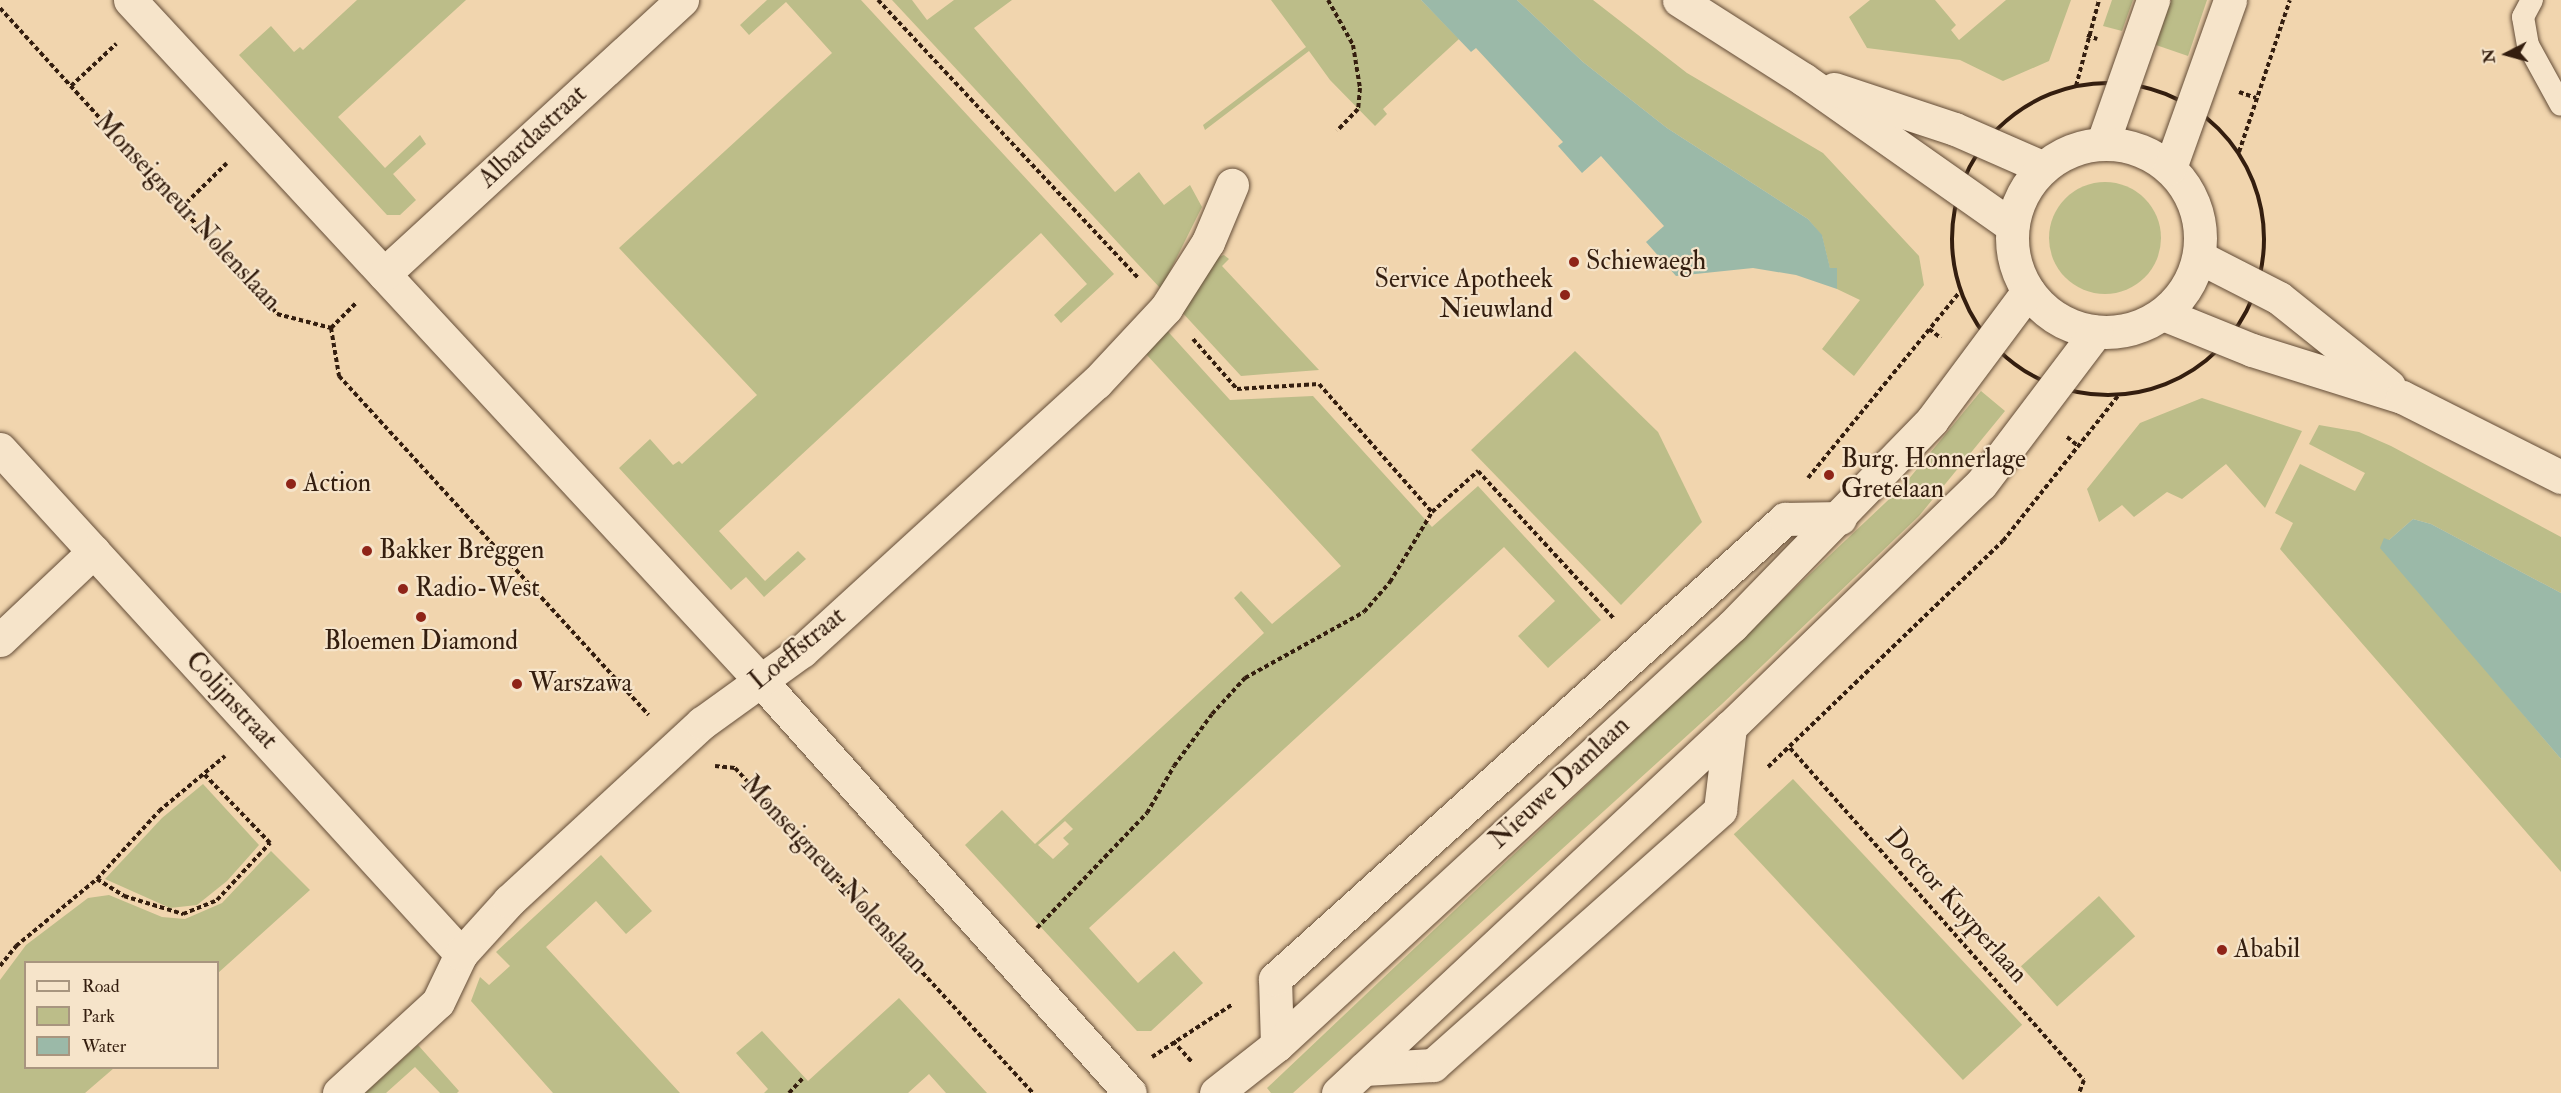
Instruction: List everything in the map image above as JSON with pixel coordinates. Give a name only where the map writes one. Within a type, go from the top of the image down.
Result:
[{"type":"street","name":"Albardastraat","points":[[384,274],[682,0]]},
{"type":"street","points":[[1679,0],[1803,79],[2012,226]]},
{"type":"street","points":[[2103,142],[2152,0]]},
{"type":"street","points":[[2170,168],[2230,0]]},
{"type":"street","points":[[138,8],[760,680],[1125,1087]]},
{"type":"street","points":[[1803,79],[1955,129],[2042,167]]},
{"type":"street","points":[[2103,142],[2150,153],[2170,168],[2186,187],[2196,208],[2201,232],[2199,256],[2179,298],[2163,314],[2119,331],[2096,332],[2070,325],[2047,311],[2028,291],[2014,260],[2012,226],[2022,194],[2042,167],[2070,149],[2103,142]]},
{"type":"street","name":"Loeffstraat","points":[[339,1093],[438,1002],[461,954],[509,901],[676,746],[760,680],[802,651],[1087,391],[1166,308],[1208,242],[1233,185]]},
{"type":"street","points":[[2199,256],[2279,298],[2402,397]]},
{"type":"street","name":"Nieuwe Damlaan","points":[[1216,1093],[1277,1045],[1732,626],[1840,518],[1932,420],[2028,291]]},
{"type":"street","points":[[2163,314],[2252,350],[2402,397],[2561,477]]},
{"type":"street","points":[[1338,1093],[1730,727],[1981,484],[2096,332]]},
{"type":"street","name":"Colijnstraat","points":[[0,449],[461,954]]},
{"type":"street","points":[[1785,519],[1840,518]]},
{"type":"street","name":"Nieuwe Damlaan","points":[[1275,979],[1785,519]]},
{"type":"street","points":[[0,640],[94,551]]},
{"type":"street","points":[[1364,1069],[1433,1065],[1720,810],[1730,727]]},
{"type":"street","points":[[1275,979],[1277,1045]]},
{"type":"lane","points":[[2532,0],[2523,17],[2528,45],[2561,105]]},
{"type":"path","points":[[878,0],[1166,308],[1237,389],[1318,384],[1432,512]]},
{"type":"path","points":[[1328,0],[1353,45],[1360,88],[1358,109],[1337,131]]},
{"type":"path","points":[[2076,86],[2099,0]]},
{"type":"path","points":[[2239,152],[2290,0]]},
{"type":"path","name":"Monseigneur Nolenslaan","points":[[0,8],[277,314],[331,328],[339,376],[692,764],[735,768],[1033,1093]]},
{"type":"path","points":[[70,86],[138,8]]},
{"type":"path","points":[[181,208],[256,136]]},
{"type":"path","points":[[1785,519],[1808,477],[1959,293]]},
{"type":"path","points":[[1720,810],[1790,748],[2003,541],[2118,395]]},
{"type":"path","points":[[1014,964],[1042,919],[1147,813],[1174,766],[1219,707],[1245,678],[1364,612],[1389,582],[1432,512],[1478,471],[1641,648]]},
{"type":"path","points":[[0,966],[16,946],[98,879],[159,811],[257,729]]},
{"type":"path","name":"Doctor Kuyperlaan","points":[[1790,748],[2084,1080],[2079,1093]]},
{"type":"path","points":[[98,879],[141,903],[183,914],[216,900],[270,843],[204,774]]},
{"type":"path","points":[[1125,1087],[1173,1041],[1275,979]]},
{"type":"path","points":[[789,1093],[804,1077]]},
{"type":"green space","points":[[357,0],[466,0],[338,117],[385,168],[420,135],[426,144],[393,174],[416,200],[400,215],[387,215],[239,55],[271,26],[294,52],[300,47],[303,50]]},
{"type":"green space","points":[[767,0],[861,0],[1114,274],[1061,323],[1054,315],[1087,284],[1041,233],[719,531],[765,581],[798,551],[806,559],[764,597],[746,577],[731,590],[619,468],[650,439],[673,465],[679,461],[682,464],[757,395],[619,248],[832,53],[786,2],[749,35],[740,25]]},
{"type":"green space","points":[[892,0],[912,0],[927,20],[954,0],[1012,0],[974,28],[1115,192],[1139,172],[1164,205],[1190,185],[1202,207],[1161,289]]},
{"type":"green space","points":[[1271,0],[1421,0],[1459,39],[1383,109],[1387,114],[1375,126],[1330,80],[1309,51],[1205,130],[1203,125],[1306,47]]},
{"type":"green space","points":[[1517,0],[1593,0],[1687,73],[1823,153],[1919,256],[1924,285],[1854,376],[1822,349],[1860,300],[1837,289],[1837,268],[1830,269],[1822,236],[1808,219],[1667,128],[1583,62]]},
{"type":"green space","points":[[1870,0],[1935,0],[1956,25],[1951,30],[1959,40],[2006,0],[2071,0],[2049,61],[2003,81],[1960,60],[1867,48],[1849,17]]},
{"type":"green space","points":[[2112,0],[2133,0],[2122,31],[2103,26]]},
{"type":"green space","points":[[2171,0],[2207,0],[2188,56],[2156,45]]},
{"type":"green space","points":[[2105,182],[2126,186],[2145,198],[2157,217],[2161,238],[2157,259],[2145,278],[2126,290],[2105,294],[2084,290],[2065,278],[2053,259],[2049,238],[2053,217],[2065,198],[2084,186]]},
{"type":"green space","points":[[1224,255],[1229,259],[1222,266],[1319,370],[1241,376],[1179,309],[1219,257]]},
{"type":"green space","points":[[1162,325],[1230,400],[1313,396],[1432,527],[1478,486],[1601,620],[1548,668],[1518,636],[1555,601],[1504,547],[1089,928],[1138,983],[1174,951],[1203,983],[1151,1031],[1137,1031],[965,845],[1002,810],[1035,844],[1264,633],[1234,598],[1241,591],[1272,624],[1341,566],[1146,354]],"holes":[[[1065,821],[1073,829],[1063,838],[1069,844],[1053,859],[1038,845]]]},
{"type":"green space","points":[[1575,351],[1658,432],[1702,522],[1621,605],[1471,450]]},
{"type":"green space","points":[[1981,391],[2005,411],[1919,516],[1722,704],[1293,1093],[1271,1093],[1267,1088],[1903,486]]},
{"type":"green space","points":[[2202,398],[2302,431],[2265,508],[2226,464],[2182,499],[2167,492],[2134,517],[2122,505],[2099,522],[2087,489],[2140,423]]},
{"type":"green space","points":[[2319,425],[2359,432],[2391,446],[2561,537],[2561,593],[2431,524],[2413,519],[2389,540],[2385,551],[2561,759],[2561,872],[2280,549],[2293,523],[2275,513],[2300,464],[2355,491],[2365,473],[2309,444]]},
{"type":"green space","points":[[1793,779],[2022,1025],[1963,1080],[1734,834]]},
{"type":"green space","points":[[203,784],[259,845],[227,881],[197,905],[170,908],[105,879],[162,818]]},
{"type":"green space","points":[[271,851],[310,890],[219,972],[219,961],[24,961],[24,1069],[113,1069],[85,1093],[0,1093],[0,980],[26,945],[88,898],[109,895],[162,917],[185,919],[222,903]]},
{"type":"green space","points":[[601,855],[652,911],[626,934],[596,901],[546,947],[680,1093],[553,1093],[471,1001],[480,977],[489,985],[510,966],[496,952]]},
{"type":"green space","points":[[2099,896],[2135,936],[2057,1006],[2021,966]]},
{"type":"green space","points":[[899,998],[987,1093],[946,1093],[929,1074],[908,1093],[764,1093],[768,1089],[736,1053],[762,1031],[808,1081]]},
{"type":"green space","points":[[418,1045],[459,1091],[457,1093],[440,1093],[415,1067],[386,1093],[365,1093]]},
{"type":"water","points":[[1421,0],[1517,0],[1583,62],[1667,128],[1808,219],[1822,235],[1830,268],[1837,268],[1837,289],[1796,275],[1753,268],[1676,276],[1646,242],[1664,226],[1601,156],[1582,173],[1558,146],[1563,142],[1476,48],[1471,52]]},
{"type":"water","points":[[2413,519],[2431,524],[2561,593],[2561,759],[2380,548],[2384,538],[2389,540]]},
{"type":"place","name":"Schiewaegh","points":[[1574,262]]},
{"type":"place","name":"Service Apotheek Nieuwland","points":[[1565,295]]},
{"type":"place","name":"Burg. Honnerlage Gretelaan","points":[[1829,475]]},
{"type":"place","name":"Action","points":[[291,484]]},
{"type":"place","name":"Bakker Breggen","points":[[367,551]]},
{"type":"place","name":"Radio-West","points":[[403,589]]},
{"type":"place","name":"Bloemen Diamond","points":[[421,617]]},
{"type":"place","name":"Warszawa","points":[[517,684]]},
{"type":"place","name":"Ababil","points":[[2222,950]]}]
